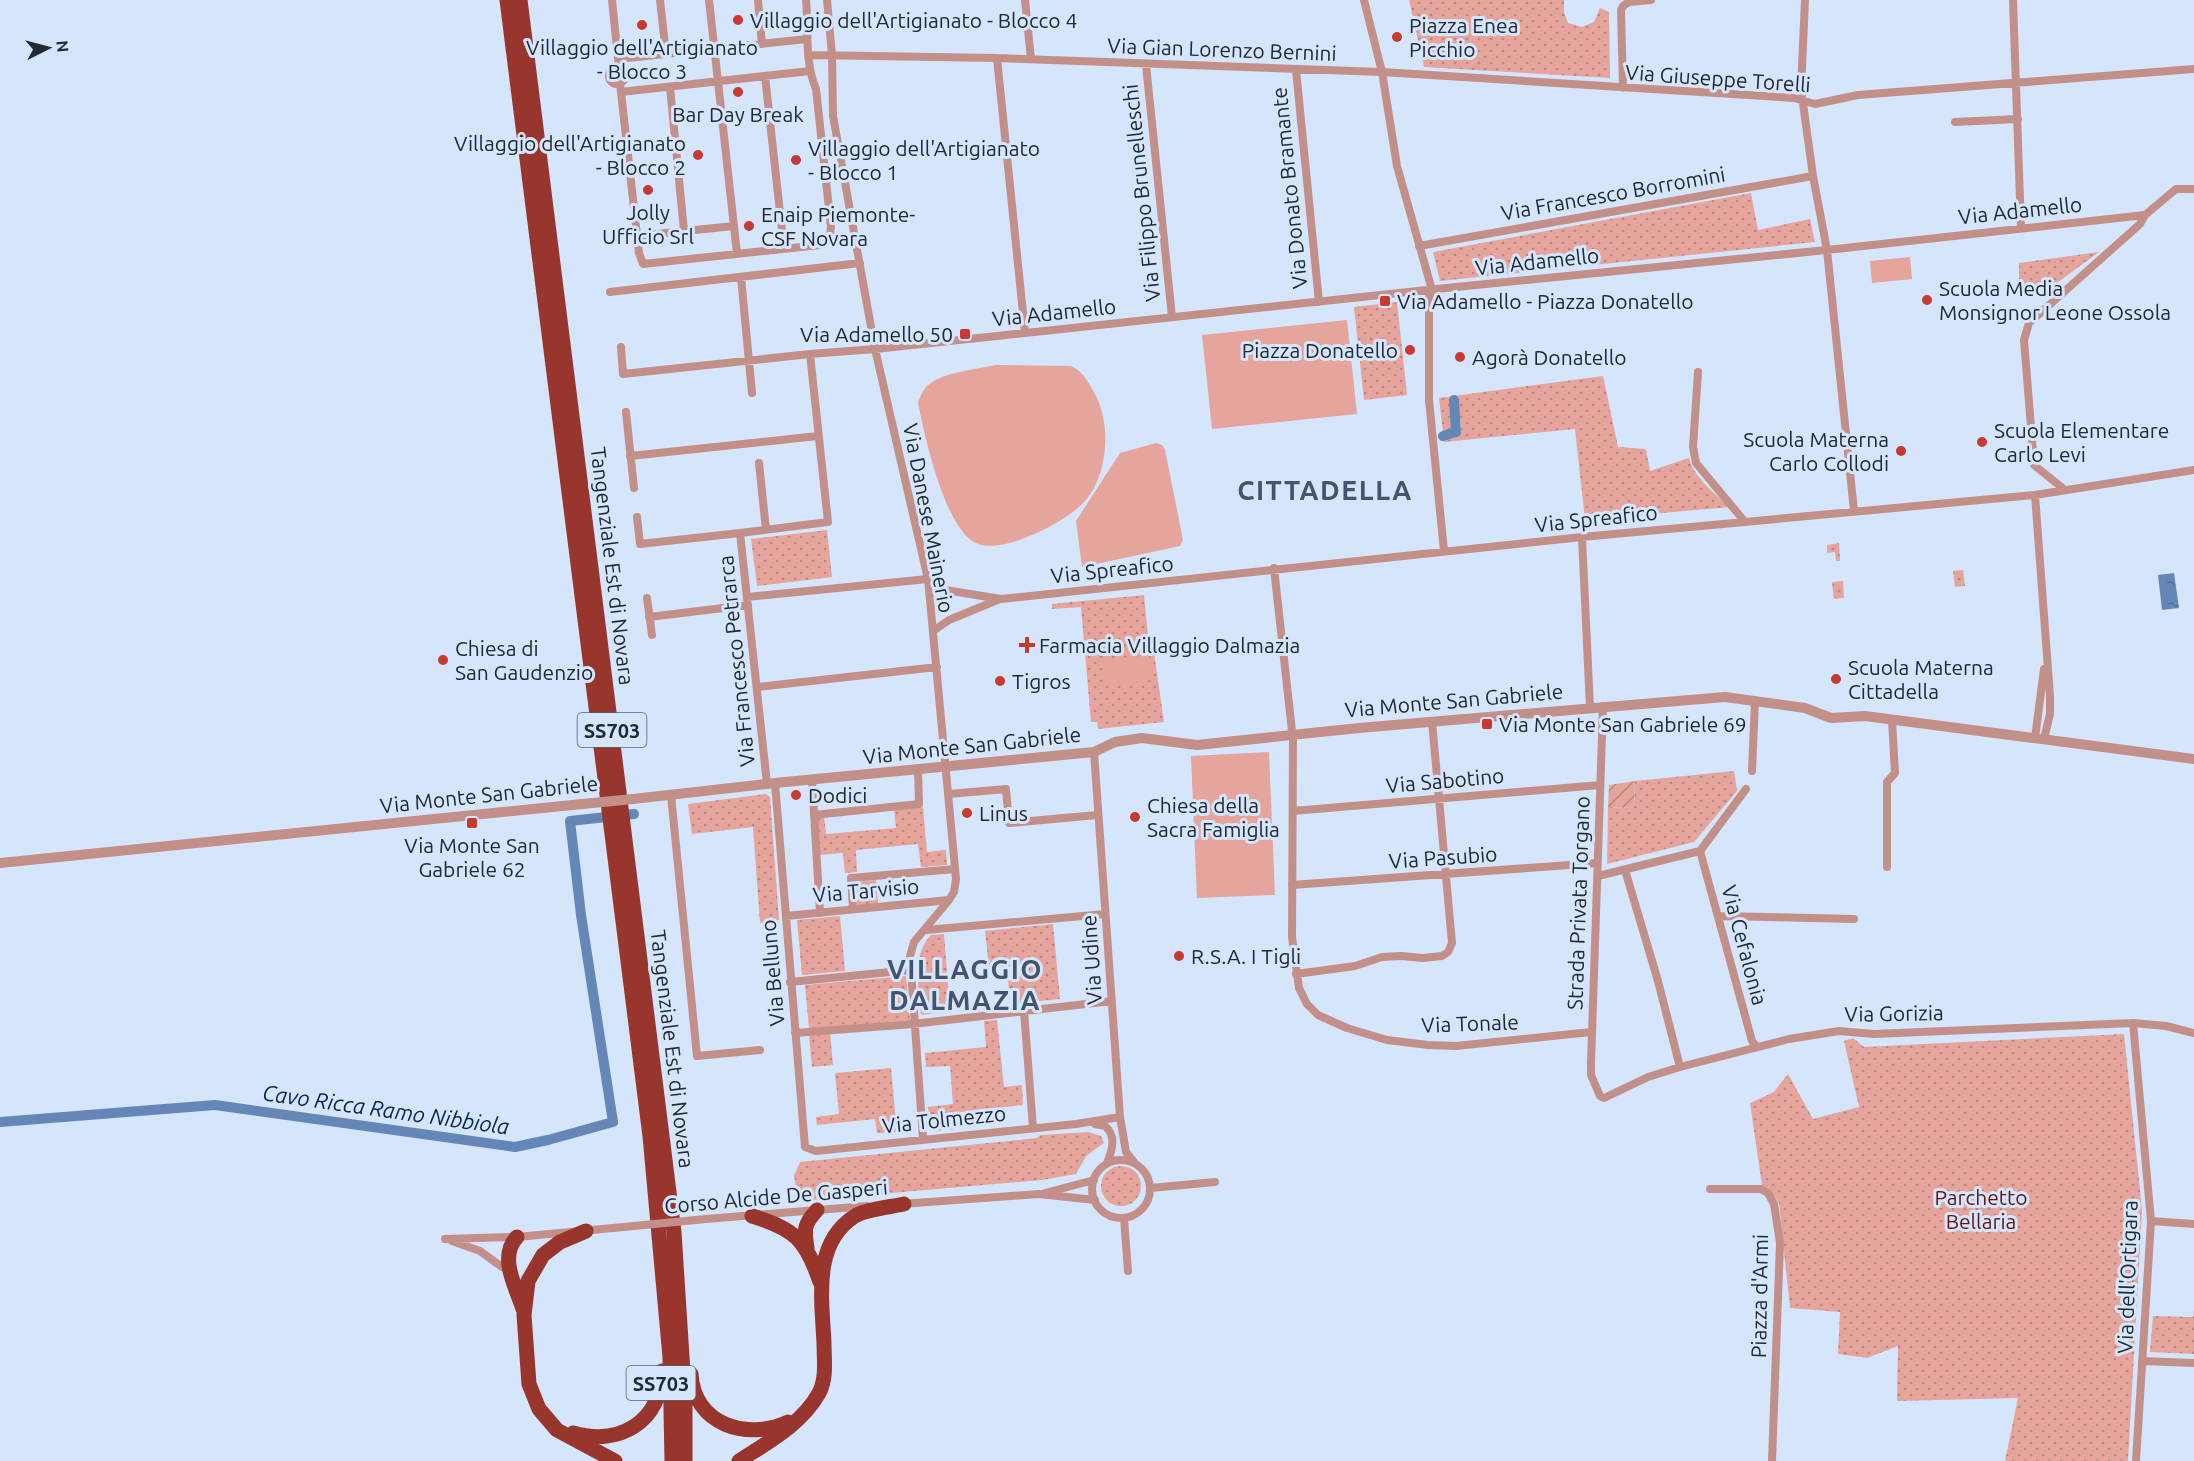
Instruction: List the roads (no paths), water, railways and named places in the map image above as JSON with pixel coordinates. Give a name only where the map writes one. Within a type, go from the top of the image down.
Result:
[{"type":"highway","name":"Tangenziale Est di Novara","points":[[507,0],[650,1136],[667,1233],[672,1461]]},
{"type":"highway","name":"Tangenziale Est di Novara","points":[[520,0],[667,1233],[685,1403],[685,1461]]},
{"type":"highway","points":[[739,1461],[780,1435],[814,1401],[823,1382],[825,1367],[821,1284],[826,1251],[838,1232],[857,1214],[904,1204]]},
{"type":"highway","points":[[817,1210],[807,1221],[805,1232],[807,1248],[821,1284]]},
{"type":"highway","points":[[753,1216],[785,1228],[799,1238],[807,1248]]},
{"type":"highway","name":"SS703","points":[[586,1231],[560,1242],[543,1255],[528,1281],[524,1315],[529,1384],[532,1395],[556,1430],[615,1461]]},
{"type":"highway","name":"SS703","points":[[667,1233],[685,1285],[692,1384],[702,1404],[717,1420],[744,1430],[768,1429],[801,1415]]},
{"type":"highway","name":"SS703","points":[[545,1417],[570,1433],[588,1438],[608,1437],[635,1426],[655,1404],[662,1381],[667,1233]]},
{"type":"highway","name":"SS703","points":[[513,1237],[508,1266],[524,1315]]},
{"type":"street","points":[[612,0],[619,64]]},
{"type":"street","points":[[660,0],[666,54]]},
{"type":"street","points":[[710,0],[737,254]]},
{"type":"street","points":[[758,0],[762,44]]},
{"type":"street","points":[[621,88],[639,253],[643,264],[820,245],[831,236],[831,227],[816,88],[810,71],[808,55],[806,0]]},
{"type":"street","name":"Via Danese Mainerio","points":[[827,0],[832,55],[833,116],[875,349],[928,579],[956,879],[950,900]]},
{"type":"street","points":[[1025,0],[1031,59]]},
{"type":"street","points":[[1623,88],[1623,6],[1629,2],[1651,0]]},
{"type":"street","points":[[1804,0],[1802,102],[1827,250],[1854,511]]},
{"type":"street","points":[[2013,0],[2020,228]]},
{"type":"street","points":[[1367,1],[1382,72],[1397,166],[1432,290],[1429,297],[1429,400],[1444,551]]},
{"type":"street","points":[[807,39],[666,54],[619,64],[611,71],[610,76],[621,88],[669,87],[810,71]]},
{"type":"street","name":"Via Gian Lorenzo Bernini","points":[[808,55],[1031,59],[1382,72]]},
{"type":"street","points":[[997,58],[1025,333]]},
{"type":"street","name":"Via Filippo Brunelleschi","points":[[1146,65],[1172,317]]},
{"type":"street","name":"Via Giuseppe Torelli","points":[[1382,72],[1794,98],[1815,104],[1858,95],[2194,69]]},
{"type":"street","name":"Via Donato Bramante","points":[[1296,70],[1319,302]]},
{"type":"street","points":[[765,76],[784,249]]},
{"type":"street","points":[[669,87],[684,231]]},
{"type":"street","points":[[1955,122],[2018,119]]},
{"type":"street","name":"Via Francesco Borromini","points":[[1419,246],[1813,176]]},
{"type":"street","points":[[2065,490],[2034,465],[2024,340],[2030,323],[2140,224],[2145,214],[2176,189],[2194,189]]},
{"type":"street","name":"Via Adamello","points":[[875,349],[1827,250],[2145,214]]},
{"type":"street","points":[[637,236],[734,226]]},
{"type":"street","points":[[610,292],[860,263]]},
{"type":"street","points":[[741,277],[752,393]]},
{"type":"street","points":[[621,347],[623,374],[875,349]]},
{"type":"street","name":"Via Francesco Petrarca","points":[[771,784],[757,687],[740,533],[828,522],[810,354]]},
{"type":"street","points":[[1698,372],[1693,447],[1696,463],[1745,522]]},
{"type":"street","points":[[626,412],[634,488]]},
{"type":"street","points":[[630,456],[818,436]]},
{"type":"street","points":[[759,463],[766,530]]},
{"type":"street","name":"Via Spreafico","points":[[933,631],[949,620],[1001,599],[1274,568],[1582,537],[2035,495],[2194,470]]},
{"type":"street","points":[[2035,495],[2046,656],[2039,739]]},
{"type":"street","points":[[637,517],[640,544],[740,533]]},
{"type":"street","points":[[1582,537],[1590,708]]},
{"type":"street","name":"Via Tonale","points":[[1274,568],[1292,735],[1292,937],[1299,988],[1307,1004],[1318,1015],[1347,1028],[1387,1040],[1428,1045],[1456,1046],[1592,1032]]},
{"type":"street","points":[[650,616],[748,601],[928,579]]},
{"type":"street","name":"Via Spreafico","points":[[928,579],[937,587],[945,590],[1001,599]]},
{"type":"street","points":[[647,598],[652,635]]},
{"type":"street","points":[[757,687],[937,667]]},
{"type":"street","name":"Via Monte San Gabriele","points":[[0,863],[1094,752],[1115,742],[1142,738],[1197,745],[1432,721],[1725,697],[1805,708],[1831,718],[1865,716],[2194,759]]},
{"type":"street","points":[[1752,771],[1755,701]]},
{"type":"street","name":"Strada Privata Torgano","points":[[1603,706],[1591,1075],[1600,1096],[1604,1098]]},
{"type":"street","points":[[1887,867],[1887,782],[1895,773],[1892,720]]},
{"type":"street","points":[[1296,974],[1355,966],[1382,957],[1423,958],[1442,956],[1448,952],[1452,943],[1432,721]]},
{"type":"street","name":"Via Udine","points":[[1094,752],[1120,1117],[1123,1143],[1126,1152],[1134,1162]]},
{"type":"street","points":[[814,815],[919,804],[918,770]]},
{"type":"street","points":[[812,780],[820,912]]},
{"type":"street","name":"Via Belluno","points":[[771,784],[786,916],[803,1141],[805,1147],[816,1151]]},
{"type":"street","name":"Via Sabotino","points":[[1293,811],[1600,785]]},
{"type":"street","points":[[949,794],[1006,789],[1009,823],[1097,815]]},
{"type":"street","points":[[1598,876],[1700,851],[1746,789]]},
{"type":"street","points":[[671,795],[697,1056],[760,1050]]},
{"type":"street","name":"Via Cefalonia","points":[[1700,851],[1752,1041],[1757,1047]]},
{"type":"street","name":"Via Pasubio","points":[[1292,885],[1597,863]]},
{"type":"street","points":[[853,909],[851,878],[955,869]]},
{"type":"street","points":[[1625,870],[1658,981],[1680,1067]]},
{"type":"street","points":[[923,1139],[913,1024],[910,956],[914,942],[950,900]]},
{"type":"street","name":"Via Tarvisio","points":[[786,916],[950,900]]},
{"type":"street","points":[[926,930],[1105,914]]},
{"type":"street","points":[[1719,916],[1854,919]]},
{"type":"street","points":[[790,982],[910,970]]},
{"type":"street","points":[[795,1033],[913,1024],[1112,1001]]},
{"type":"street","points":[[1024,1011],[1033,1128]]},
{"type":"street","name":"Via Gorizia","points":[[1604,1098],[1635,1082],[1680,1067],[1789,1039],[1839,1031],[1874,1034],[2133,1023],[2166,1026],[2194,1033]]},
{"type":"street","name":"Via dell'Ortigara","points":[[2133,1023],[2151,1221],[2136,1461]]},
{"type":"street","name":"Via Tolmezzo","points":[[816,1151],[1076,1124],[1120,1117]]},
{"type":"street","name":"Via Tolmezzo","points":[[1076,1124],[1102,1125],[1109,1128],[1112,1153],[1107,1163]]},
{"type":"street","points":[[1125,1160],[1134,1162],[1146,1173],[1151,1188],[1149,1197],[1140,1211],[1124,1218],[1107,1214],[1095,1200],[1094,1180],[1107,1163],[1125,1160]]},
{"type":"street","name":"Corso Alcide De Gasperi","points":[[502,1267],[480,1251],[445,1239],[513,1237],[706,1219],[1039,1194],[1094,1180]]},
{"type":"street","points":[[1151,1188],[1215,1182]]},
{"type":"street","name":"Piazza d'Armi","points":[[1710,1189],[1761,1189],[1768,1193],[1774,1203],[1780,1243],[1772,1461]]},
{"type":"street","name":"Corso Alcide De Gasperi","points":[[1039,1194],[1095,1200]]},
{"type":"street","points":[[1124,1218],[1128,1271]]},
{"type":"street","points":[[2151,1221],[2194,1224]]},
{"type":"street","points":[[2142,1361],[2194,1363]]},
{"type":"water","points":[[2174,573],[2179,608],[2162,610],[2158,575]]},
{"type":"waterway","name":"Cavo Ricca Ramo Nibbiola","points":[[1443,436],[1456,432],[1454,400]]},
{"type":"waterway","name":"Cavo Ricca Ramo Nibbiola","points":[[0,1122],[215,1105],[515,1147],[613,1122],[581,915],[570,821],[634,814]]},
{"type":"place","name":"Villaggio dell'Artigianato - Blocco 4","points":[[738,20]]},
{"type":"place","name":"Villaggio dell'Artigianato - Blocco 3","points":[[642,25]]},
{"type":"place","name":"Piazza Enea Picchio","points":[[1397,37]]},
{"type":"place","name":"Bar Day Break","points":[[738,92]]},
{"type":"place","name":"Villaggio dell'Artigianato - Blocco 2","points":[[698,155]]},
{"type":"place","name":"Villaggio dell'Artigianato - Blocco 1","points":[[796,160]]},
{"type":"place","name":"Jolly Ufficio Srl","points":[[648,190]]},
{"type":"place","name":"Enaip Piemonte- CSF Novara","points":[[749,226]]},
{"type":"place","name":"Scuola Media Monsignor Leone Ossola","points":[[1927,300]]},
{"type":"place","name":"Via Adamello - Piazza Donatello","points":[[1385,301]]},
{"type":"place","name":"Via Adamello 50","points":[[965,334]]},
{"type":"place","name":"Piazza Donatello","points":[[1410,350]]},
{"type":"place","name":"Agorà Donatello","points":[[1460,357]]},
{"type":"place","name":"Scuola Elementare Carlo Levi","points":[[1982,442]]},
{"type":"place","name":"Scuola Materna Carlo Collodi","points":[[1901,451]]},
{"type":"place","name":"Farmacia Villaggio Dalmazia","points":[[1027,645]]},
{"type":"place","name":"Chiesa di San Gaudenzio","points":[[443,660]]},
{"type":"place","name":"Scuola Materna Cittadella","points":[[1836,679]]},
{"type":"place","name":"Tigros","points":[[1000,681]]},
{"type":"place","name":"Via Monte San Gabriele 69","points":[[1487,724]]},
{"type":"place","name":"Dodici","points":[[796,795]]},
{"type":"place","name":"Linus","points":[[967,813]]},
{"type":"place","name":"Chiesa della Sacra Famiglia","points":[[1135,817]]},
{"type":"place","name":"Via Monte San Gabriele 62","points":[[472,823]]},
{"type":"place","name":"R.S.A. I Tigli","points":[[1179,956]]},
{"type":"district","name":"CITTADELLA","points":[[1325,490]]},
{"type":"district","name":"VILLAGGIO DALMAZIA","points":[[965,984]]},
{"type":"park label","name":"Parchetto Bellaria","points":[[1981,1209]]}]
